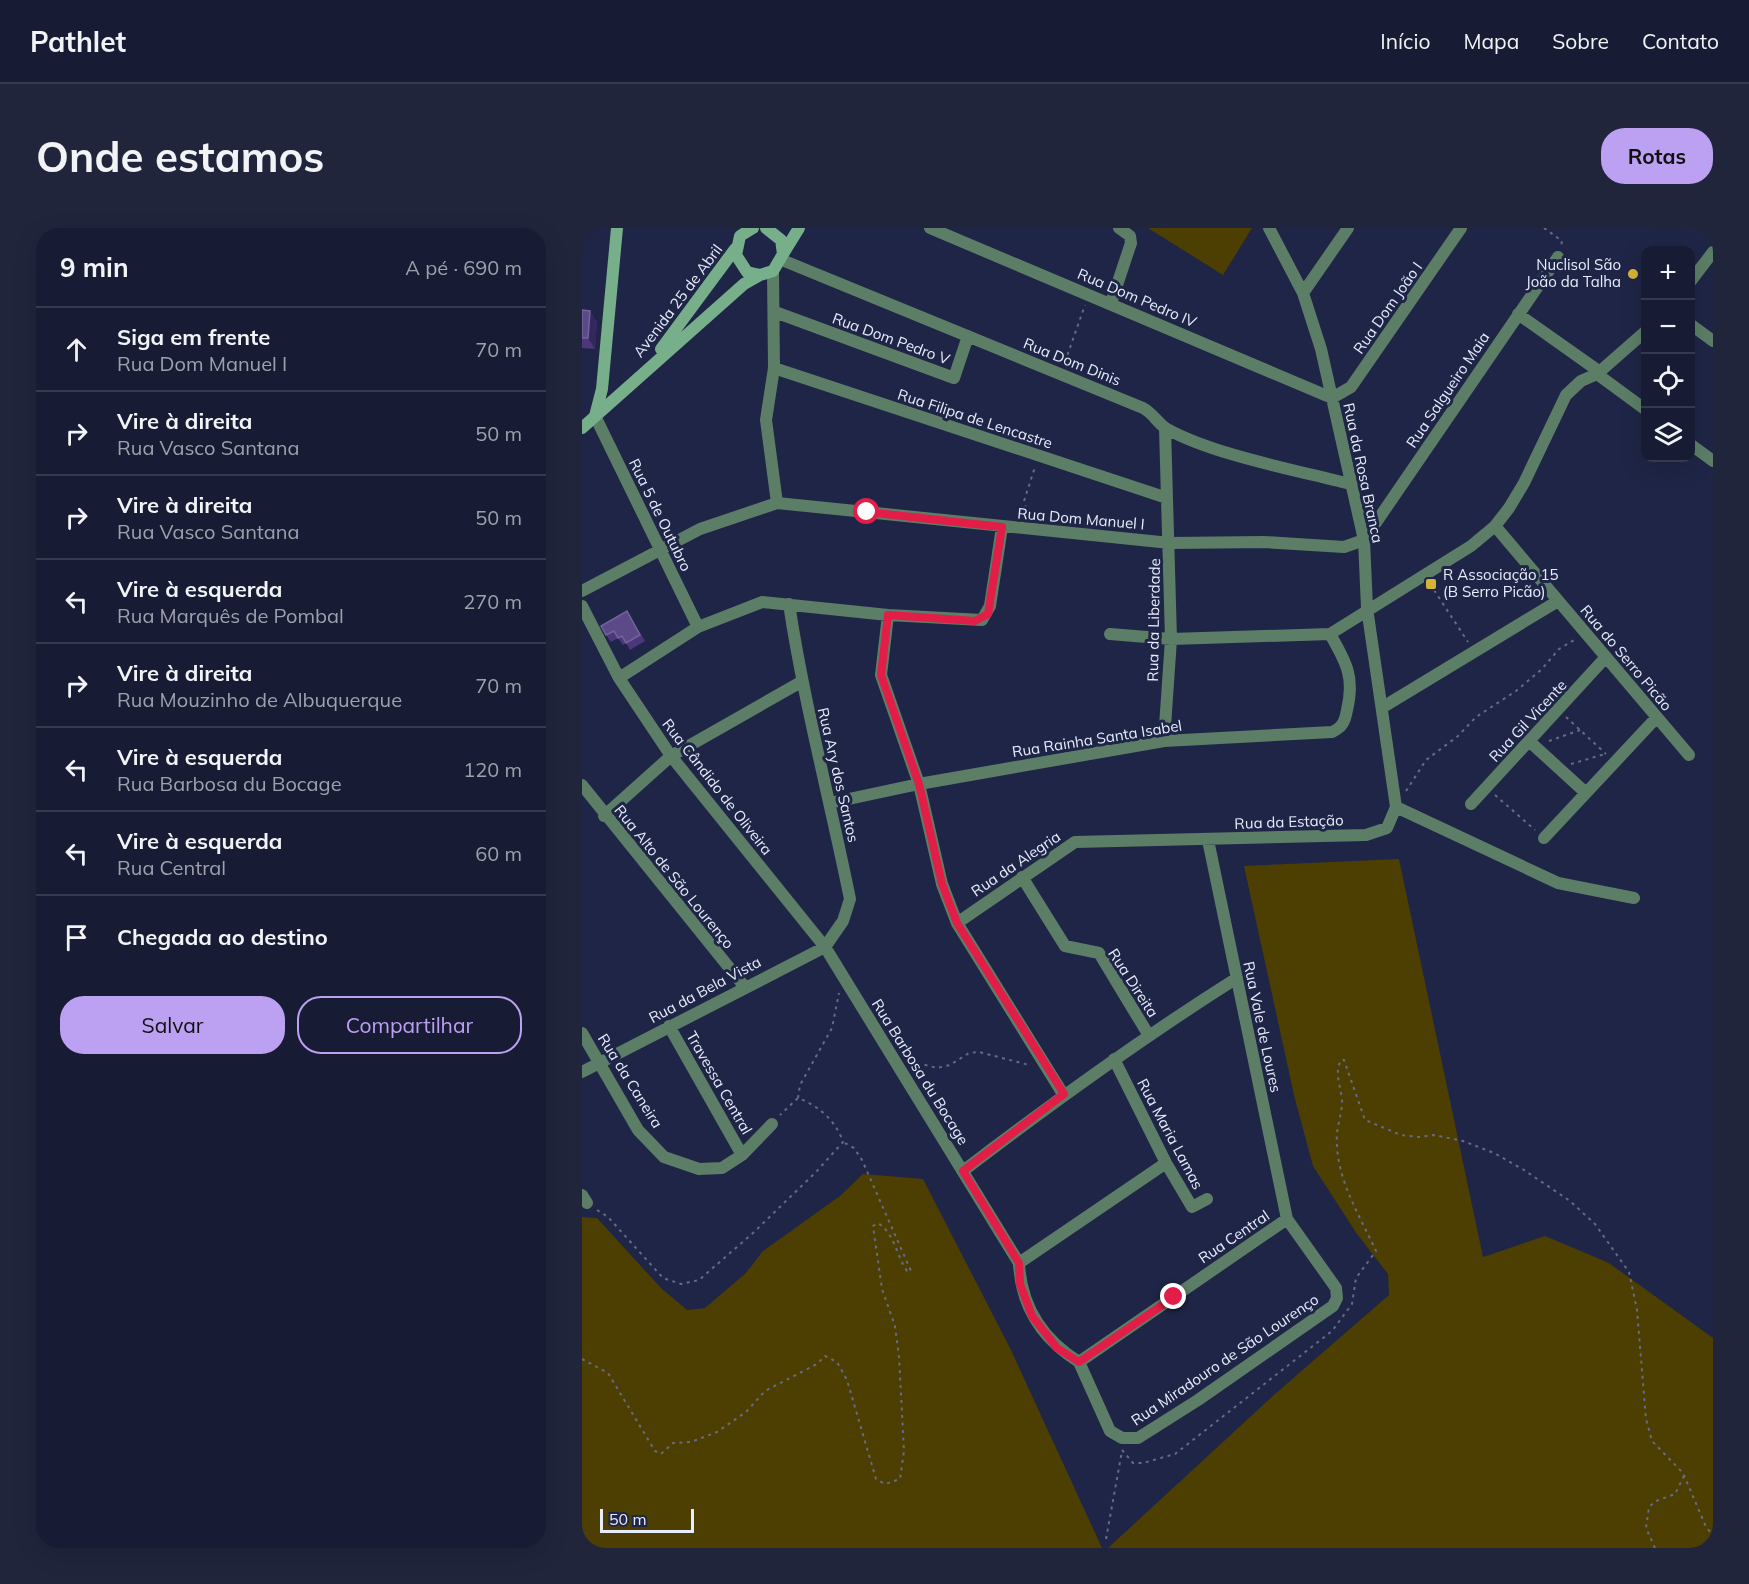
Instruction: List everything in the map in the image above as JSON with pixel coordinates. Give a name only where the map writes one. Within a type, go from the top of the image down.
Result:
[{"type":"street","points":[[596,416],[602,388],[617,228]]},
{"type":"street","points":[[738,232],[753,228]]},
{"type":"street","points":[[766,228],[781,240],[782,257]]},
{"type":"street","points":[[777,503],[766,420],[774,368],[773,271],[799,228]]},
{"type":"street","name":"Rua Dom Pedro IV","points":[[930,228],[1332,398]]},
{"type":"street","points":[[1111,303],[1131,243],[1130,236],[1119,228]]},
{"type":"street","name":"Rua da Rosa Branca","points":[[1269,228],[1303,292],[1321,349],[1364,540],[1367,608],[1383,707],[1395,804]]},
{"type":"street","points":[[1303,292],[1348,228]]},
{"type":"street","name":"Rua Dom João I","points":[[1332,398],[1351,387],[1461,228]]},
{"type":"street","name":"Avenida 25 de Abril","points":[[644,372],[735,249],[738,232]]},
{"type":"street","points":[[735,249],[742,268],[760,275]]},
{"type":"street","points":[[1695,275],[1713,252]]},
{"type":"street","name":"Rua Dom Dinis","points":[[782,257],[1143,408],[1157,417],[1165,428],[1214,448],[1350,484]]},
{"type":"street","name":"Rua Salgueiro Maia","points":[[1364,540],[1558,257]]},
{"type":"street","name":"Avenida 25 de Abril","points":[[582,428],[744,284],[773,271]]},
{"type":"street","name":"Rua Dom Pedro V","points":[[775,312],[954,378],[968,336]]},
{"type":"street","points":[[1518,314],[1643,408]]},
{"type":"street","points":[[1695,328],[1713,341]]},
{"type":"street","points":[[1110,634],[1171,639],[1329,634],[1367,608],[1471,546],[1495,526],[1524,483],[1566,395],[1581,381],[1598,373],[1641,335]]},
{"type":"street","name":"Rua Filipa de Lencastre","points":[[774,368],[1167,498]]},
{"type":"street","name":"Rua 5 de Outubro","points":[[596,416],[698,627]]},
{"type":"street","name":"Rua da Liberdade","points":[[1164,741],[1171,639],[1165,428]]},
{"type":"street","points":[[1695,448],[1713,461]]},
{"type":"street","name":"Rua Dom Manuel I","points":[[582,591],[659,548],[700,529],[777,503],[1170,543],[1264,542],[1344,547],[1364,540]]},
{"type":"street","name":"Rua do Serro Picão","points":[[1495,526],[1689,754]]},
{"type":"street","points":[[619,678],[698,627],[762,602],[888,615],[982,620],[990,606],[1002,527]]},
{"type":"street","points":[[1383,707],[1558,601]]},
{"type":"street","name":"Rua Ary dos Santos","points":[[789,604],[801,682],[850,899],[843,921],[825,947]]},
{"type":"street","name":"Rua Cândido de Oliveira","points":[[582,606],[619,678],[670,756],[825,947]]},
{"type":"street","points":[[888,615],[881,675],[919,784],[942,884],[957,923],[1064,1094]]},
{"type":"street","name":"Rua Rainha Santa Isabel","points":[[830,803],[919,784],[1164,741],[1332,732],[1341,728],[1345,720],[1351,682],[1345,661],[1329,634]]},
{"type":"street","name":"Rua Gil Vicente","points":[[1472,804],[1532,743],[1558,710],[1606,657]]},
{"type":"street","points":[[604,816],[670,756],[801,682]]},
{"type":"street","points":[[1544,838],[1586,793],[1610,758],[1657,717]]},
{"type":"street","points":[[1532,743],[1586,793]]},
{"type":"street","name":"Rua Alto de São Lourenço","points":[[582,785],[604,816],[744,986]]},
{"type":"street","points":[[1395,804],[1558,883],[1634,898]]},
{"type":"street","name":"Rua da Estação","points":[[1168,841],[1366,834],[1387,828],[1395,804]]},
{"type":"street","name":"Rua Vale de Loures","points":[[1208,840],[1287,1219]]},
{"type":"street","name":"Rua da Alegria","points":[[957,923],[1075,842],[1168,841]]},
{"type":"street","name":"Rua Direita","points":[[1022,877],[1065,946],[1099,953],[1148,1034]]},
{"type":"street","name":"Rua da Bela Vista","points":[[582,1072],[744,986],[825,947]]},
{"type":"street","name":"Rua Barbosa du Bocage","points":[[825,947],[1019,1263],[1020,1284],[1032,1316],[1057,1348],[1079,1362]]},
{"type":"street","points":[[963,1171],[1148,1034],[1237,978]]},
{"type":"street","name":"Travessa Central","points":[[669,1026],[742,1155]]},
{"type":"street","name":"Rua da Caneira","points":[[582,1032],[638,1130],[663,1157],[699,1169],[722,1168],[742,1155],[772,1124]]},
{"type":"street","name":"Rua Maria Lamas","points":[[1114,1059],[1166,1163],[1192,1207],[1207,1199]]},
{"type":"street","points":[[1019,1263],[1166,1163]]},
{"type":"street","name":"Rua Central","points":[[1079,1362],[1287,1219]]},
{"type":"street","name":"Rua Miradouro de São Lourenço","points":[[1079,1362],[1110,1431],[1122,1445],[1148,1432],[1333,1306],[1337,1298],[1336,1288],[1287,1219]]},
{"type":"path","points":[[1544,228],[1562,241],[1558,257]]},
{"type":"path","points":[[1060,374],[1089,294]]},
{"type":"path","points":[[1017,528],[1026,508],[1024,501],[1038,456]]},
{"type":"path","points":[[1424,575],[1474,652]]},
{"type":"path","points":[[1395,804],[1411,787],[1415,776],[1426,760],[1458,736],[1476,717],[1516,691],[1542,669],[1559,649],[1586,633]]},
{"type":"path","points":[[1558,710],[1610,758]]},
{"type":"path","points":[[1532,743],[1580,730]]},
{"type":"path","points":[[1559,768],[1610,758]]},
{"type":"path","points":[[1487,788],[1544,838]]},
{"type":"path","points":[[772,1124],[798,1098],[800,1085],[832,1029],[835,1003],[839,992],[850,988]]},
{"type":"path","points":[[892,1056],[937,1068],[951,1065],[969,1053],[979,1052],[1049,1071]]},
{"type":"path","points":[[1122,1445],[1133,1463],[1143,1463],[1174,1454],[1332,1331],[1352,1304],[1356,1278],[1376,1251],[1346,1191],[1340,1160],[1337,1134],[1342,1104],[1337,1074],[1341,1060],[1344,1060],[1365,1120],[1401,1135],[1419,1137],[1434,1135],[1463,1141],[1494,1153],[1524,1170],[1570,1202],[1595,1224],[1629,1272],[1637,1310],[1646,1419],[1652,1442],[1684,1476],[1706,1527],[1713,1535]]},
{"type":"path","points":[[582,1359],[608,1373],[655,1451],[661,1454],[673,1443],[691,1442],[735,1421],[765,1391],[817,1364],[825,1356],[837,1362],[847,1380],[876,1479],[885,1484],[900,1479],[904,1451],[899,1357],[895,1326],[882,1289],[873,1226],[878,1223],[891,1233],[899,1258],[907,1271],[911,1271],[862,1160],[854,1148],[843,1142],[840,1132],[827,1116],[811,1102],[798,1098]]},
{"type":"path","points":[[585,1199],[608,1216],[663,1278],[681,1284],[699,1280],[753,1233],[816,1172],[843,1142]]},
{"type":"path","points":[[1106,1539],[1122,1445]]},
{"type":"path","points":[[1655,1548],[1646,1528],[1649,1507],[1656,1501],[1675,1494],[1684,1476]]},
{"type":"shaded area","points":[[1148,228],[1252,228],[1223,275]]},
{"type":"shaded area","points":[[1399,859],[1483,1257],[1545,1236],[1609,1263],[1713,1338],[1713,1548],[1108,1548],[1275,1394],[1389,1295],[1388,1274],[1357,1234],[1313,1166],[1294,1095],[1244,866]]},
{"type":"shaded area","points":[[863,1174],[923,1179],[1011,1350],[1102,1548],[582,1548],[582,1217],[597,1218],[661,1288],[687,1310],[705,1308],[746,1273],[763,1251],[840,1196]]},
{"type":"building","points":[[582,310],[590,311],[588,338],[582,338]]},
{"type":"building","points":[[627,611],[640,635],[626,643],[622,636],[618,638],[614,631],[606,635],[601,626]]},
{"type":"place","name":"Nuclisol São João da Talha","points":[[1633,274]]},
{"type":"place","name":"R Associação 15 (B Serro Picão)","points":[[1431,584]]},
{"type":"route","points":[[867,512],[1002,527],[988,614],[982,620],[975,621],[888,615],[881,675],[919,784],[942,884],[957,923],[1064,1094],[963,1171],[1019,1263],[1020,1284],[1032,1316],[1057,1348],[1079,1362],[1174,1297]]}]
